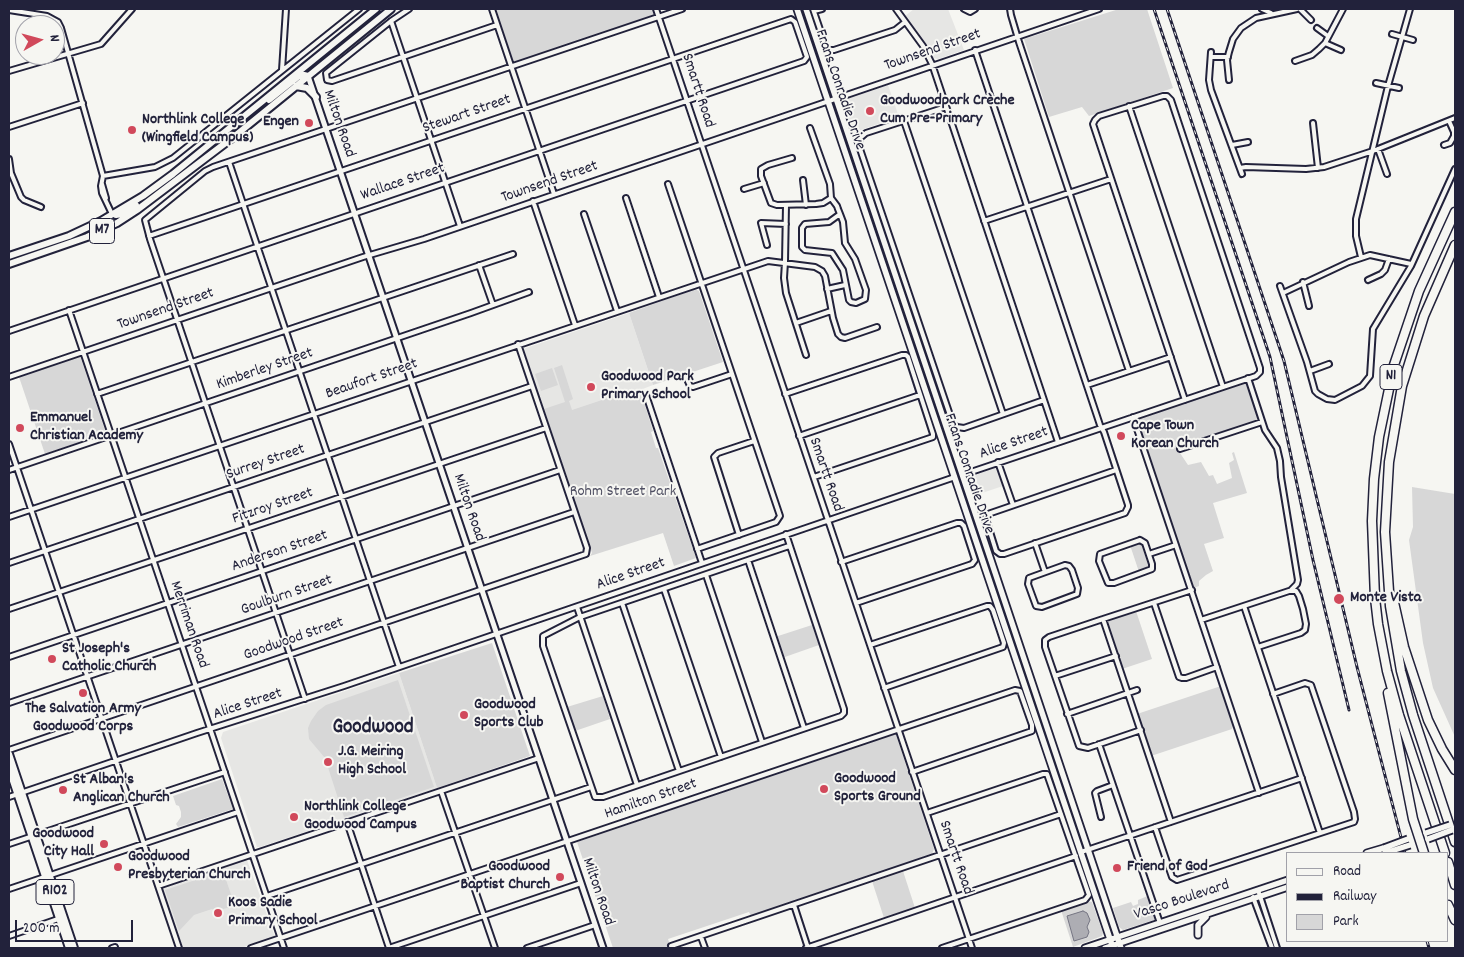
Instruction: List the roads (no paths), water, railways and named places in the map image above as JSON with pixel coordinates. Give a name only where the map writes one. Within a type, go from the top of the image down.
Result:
[{"type":"highway","name":"N1","points":[[1445,852],[1396,705],[1385,661],[1378,624],[1373,570],[1372,517],[1375,465],[1382,416],[1393,368],[1409,318],[1426,275],[1455,212]]},
{"type":"highway","name":"N1","points":[[1455,245],[1424,316],[1402,390],[1389,462],[1385,539],[1390,609],[1402,675],[1413,715],[1455,842]]},
{"type":"highway","points":[[1385,539],[1392,594],[1404,648],[1430,725],[1455,770]]},
{"type":"highway","points":[[1378,624],[1380,657],[1413,819],[1423,837],[1424,852]]},
{"type":"highway","points":[[1410,843],[1423,852]]},
{"type":"highway","points":[[1449,865],[1455,885]]},
{"type":"highway","points":[[1449,907],[1455,920]]},
{"type":"main road","name":"M7","points":[[9,256],[69,236],[113,214],[143,196],[173,174],[376,9]]},
{"type":"main road","name":"M7","points":[[9,264],[71,244],[106,229],[137,210],[183,176],[391,9]]},
{"type":"main road","name":"Frans Conradie Drive","points":[[797,9],[1112,944]]},
{"type":"main road","name":"Frans Conradie Drive","points":[[806,9],[962,474],[1082,853],[1119,943]]},
{"type":"main road","points":[[236,121],[250,115],[299,76],[308,76],[308,68],[338,43],[342,36]]},
{"type":"main road","points":[[296,86],[306,87],[316,97]]},
{"type":"main road","points":[[106,229],[110,224],[113,214],[122,214],[171,180],[183,176]]},
{"type":"main road","name":"R102","points":[[9,754],[19,793]]},
{"type":"main road","name":"R102","points":[[9,769],[48,877],[68,948]]},
{"type":"main road","points":[[1384,851],[1410,843],[1455,823]]},
{"type":"main road","points":[[1423,837],[1455,829]]},
{"type":"main road","name":"Vasco Boulevard","points":[[1084,948],[1119,943],[1212,913],[1286,881]]},
{"type":"main road","name":"Vasco Boulevard","points":[[1119,943],[1160,923],[1256,894],[1286,887]]},
{"type":"main road","points":[[1198,935],[1197,929],[1199,924],[1212,913]]},
{"type":"main road","name":"R102","points":[[61,918],[74,948]]},
{"type":"main road","name":"Vasco Boulevard","points":[[1105,948],[1112,944]]},
{"type":"street","points":[[9,10],[39,15],[40,9]]},
{"type":"street","points":[[9,71],[101,44],[132,9]]},
{"type":"street","points":[[282,70],[286,9]]},
{"type":"street","points":[[103,176],[155,167],[173,158],[359,9]]},
{"type":"street","points":[[408,9],[326,73],[327,80],[332,81],[497,25]]},
{"type":"street","points":[[492,9],[554,194]]},
{"type":"street","name":"Smartt Road","points":[[656,9],[972,948]]},
{"type":"street","points":[[305,699],[145,224],[147,218],[205,172],[229,162],[682,9]]},
{"type":"street","points":[[822,9],[814,10],[826,47],[829,50],[897,29],[905,22]]},
{"type":"street","points":[[896,9],[923,46],[932,64],[1058,442]]},
{"type":"street","points":[[964,9],[970,12],[975,9]]},
{"type":"street","points":[[1010,9],[1017,36],[1129,371]]},
{"type":"street","name":"Townsend Street","points":[[9,376],[702,145],[932,64],[1098,9]]},
{"type":"street","points":[[1262,9],[1273,14]]},
{"type":"street","points":[[1229,80],[1228,56],[1233,39],[1241,28],[1256,18],[1299,9],[1311,20]]},
{"type":"street","points":[[1295,61],[1312,55],[1325,43],[1343,9]]},
{"type":"street","points":[[1361,257],[1356,236],[1356,219],[1388,86],[1410,9]]},
{"type":"street","name":"Stewart Street","points":[[149,236],[788,20],[793,20],[807,57],[806,60]]},
{"type":"street","points":[[391,21],[460,226]]},
{"type":"street","points":[[1317,28],[1328,36]]},
{"type":"street","points":[[1392,34],[1413,40]]},
{"type":"street","points":[[65,38],[103,176],[102,193],[113,214]]},
{"type":"street","points":[[1325,43],[1341,50]]},
{"type":"street","points":[[975,50],[1128,505],[1127,511],[1000,554],[996,551],[986,515],[1116,470]]},
{"type":"street","points":[[1228,56],[1211,55],[1209,80],[1242,174]]},
{"type":"street","name":"Wallace Street","points":[[9,330],[806,60]]},
{"type":"street","name":"Milton Road","points":[[308,76],[603,948]]},
{"type":"street","points":[[1376,83],[1399,88]]},
{"type":"street","name":"Alice Street","points":[[9,797],[497,634],[962,474],[1224,387],[1260,372],[1171,100],[1168,96],[1159,97],[1130,106]]},
{"type":"street","points":[[9,127],[83,103]]},
{"type":"street","points":[[1185,400],[1093,124],[1099,116],[1130,106],[1224,387]]},
{"type":"street","points":[[946,107],[866,133],[859,139],[860,149],[952,421],[957,427],[964,428],[1044,400]]},
{"type":"street","points":[[1240,168],[1318,168],[1378,149],[1455,118]]},
{"type":"street","points":[[904,121],[1003,414]]},
{"type":"street","points":[[1444,146],[1454,136],[1449,121]]},
{"type":"street","points":[[1313,123],[1318,168]]},
{"type":"street","points":[[810,128],[830,184],[831,198],[840,214],[844,227],[844,243],[855,259],[866,290],[865,299],[856,302],[849,300],[842,268],[832,253],[805,250],[802,249],[801,244],[802,228],[805,224],[829,222],[840,214]]},
{"type":"street","points":[[1232,145],[1248,142]]},
{"type":"street","points":[[1378,149],[1386,174]]},
{"type":"street","points":[[792,158],[762,167],[761,173],[771,203],[777,205],[806,205],[823,203],[831,198]]},
{"type":"street","points":[[9,159],[11,173],[21,197],[24,200],[41,206]]},
{"type":"street","points":[[229,162],[399,667]]},
{"type":"street","points":[[1280,286],[1315,390],[1322,397],[1336,400],[1366,384],[1370,376],[1372,329],[1411,264],[1455,169]]},
{"type":"street","points":[[984,221],[1111,179]]},
{"type":"street","points":[[803,180],[806,205]]},
{"type":"street","points":[[744,190],[764,183]]},
{"type":"street","points":[[668,184],[780,518],[776,522],[698,549]]},
{"type":"street","points":[[626,198],[659,297]]},
{"type":"street","points":[[533,201],[575,325]]},
{"type":"street","points":[[786,205],[786,262],[784,280],[786,293],[806,354]]},
{"type":"street","points":[[584,214],[617,311]]},
{"type":"street","points":[[767,245],[761,223],[786,224]]},
{"type":"street","points":[[98,394],[513,254]]},
{"type":"street","points":[[1282,292],[1361,257],[1370,255],[1377,255],[1411,264]]},
{"type":"street","points":[[1368,280],[1385,270],[1389,259]]},
{"type":"street","name":"Beaufort Street","points":[[9,517],[768,260],[820,269],[824,274],[827,289]]},
{"type":"street","points":[[479,265],[493,305]]},
{"type":"street","points":[[1304,282],[1309,306]]},
{"type":"street","points":[[845,285],[827,289],[838,334],[843,338],[876,327]]},
{"type":"street","name":"Kimberley Street","points":[[9,470],[300,372],[529,292]]},
{"type":"street","name":"Merriman Road","points":[[69,310],[284,948]]},
{"type":"street","points":[[796,323],[832,312]]},
{"type":"street","points":[[518,344],[574,512]]},
{"type":"street","points":[[785,394],[906,355],[908,357],[933,434],[932,438],[814,478]]},
{"type":"street","points":[[1087,385],[1171,357]]},
{"type":"street","points":[[1310,371],[1329,364]]},
{"type":"street","points":[[686,377],[690,386],[693,387],[732,374]]},
{"type":"street","points":[[1202,620],[1291,590],[1298,580],[1277,448],[1266,434],[1248,378]]},
{"type":"street","name":"Surrey Street","points":[[9,564],[532,386]]},
{"type":"street","points":[[646,394],[702,563]]},
{"type":"street","points":[[799,436],[920,395]]},
{"type":"street","points":[[1133,417],[1260,793]]},
{"type":"street","points":[[1180,449],[1262,422]]},
{"type":"street","name":"Fitzroy Street","points":[[9,610],[546,428]]},
{"type":"street","points":[[739,535],[714,455],[754,441]]},
{"type":"street","points":[[9,444],[179,948]]},
{"type":"street","points":[[998,462],[1013,506]]},
{"type":"street","name":"Anderson Street","points":[[9,657],[560,470]]},
{"type":"street","name":"Goulburn Street","points":[[9,703],[574,512]]},
{"type":"street","name":"Goodwood Street","points":[[9,750],[582,556],[587,552],[587,548],[574,512]]},
{"type":"street","points":[[841,562],[959,523],[964,526],[975,560],[972,564],[856,603]]},
{"type":"street","points":[[577,606],[637,785],[721,757],[840,716],[845,711],[786,534]]},
{"type":"street","points":[[1140,540],[1145,543],[1149,554],[1153,566],[1149,571],[1114,583],[1106,581],[1099,561],[1101,553],[1140,540]]},
{"type":"street","points":[[1035,543],[1045,572]]},
{"type":"street","points":[[1149,554],[1176,545]]},
{"type":"street","name":"Alice Street","points":[[637,785],[597,798],[593,794],[542,641],[546,634],[580,617],[790,546]]},
{"type":"street","points":[[748,560],[804,728]]},
{"type":"street","points":[[1065,565],[1069,566],[1078,588],[1077,594],[1042,607],[1036,606],[1028,587],[1028,580],[1045,572],[1065,565]]},
{"type":"street","points":[[706,575],[762,742]]},
{"type":"street","points":[[664,589],[721,757]]},
{"type":"street","points":[[1141,730],[1086,749],[1079,746],[1045,646],[1046,639],[1192,590]]},
{"type":"street","points":[[1258,647],[1301,633],[1304,630],[1306,624],[1299,596],[1296,591],[1291,590]]},
{"type":"street","points":[[622,603],[679,771]]},
{"type":"street","points":[[1154,603],[1179,676],[1184,678],[1217,667]]},
{"type":"street","points":[[870,645],[988,606],[993,610],[1004,645],[1000,648],[884,688]]},
{"type":"street","points":[[1244,606],[1320,833]]},
{"type":"street","points":[[1104,619],[1171,822]]},
{"type":"street","points":[[1055,676],[1116,656]]},
{"type":"street","points":[[1156,827],[1172,877],[1177,880],[1355,821],[1355,816],[1313,688],[1310,684],[1305,683],[1273,694]]},
{"type":"street","name":"Hamilton Street","points":[[251,948],[1017,689],[1020,691],[1032,729],[1030,732],[912,772]]},
{"type":"street","points":[[1068,714],[1137,690]]},
{"type":"street","points":[[1099,744],[1160,923]]},
{"type":"street","points":[[158,886],[539,758]]},
{"type":"street","points":[[9,844],[225,772]]},
{"type":"street","points":[[926,813],[1047,774],[1061,814],[1082,853],[1089,897],[1085,900],[942,948]]},
{"type":"street","points":[[794,906],[808,948],[1302,778]]},
{"type":"street","points":[[1101,817],[1095,793],[1113,784]]},
{"type":"street","points":[[266,896],[591,787]]},
{"type":"street","points":[[441,791],[495,948]]},
{"type":"street","points":[[9,890],[238,812]]},
{"type":"street","points":[[671,946],[794,906],[1061,814]]},
{"type":"street","points":[[347,822],[389,948],[581,884]]},
{"type":"street","points":[[1256,894],[1272,948]]},
{"type":"street","points":[[1256,894],[1277,948]]},
{"type":"street","points":[[9,936],[61,918]]},
{"type":"street","points":[[526,948],[596,925]]},
{"type":"street","points":[[701,936],[704,948]]},
{"type":"tunnel","points":[[1311,20],[1317,28]]},
{"type":"railway","points":[[1154,9],[1270,357],[1313,560],[1349,710]]},
{"type":"railway","points":[[1167,9],[1284,361],[1357,667],[1405,852]]},
{"type":"railway","points":[[1427,942],[1429,948]]},
{"type":"place","name":"Goodwoodpark Crèche Cum Pre-Primary","points":[[870,111]]},
{"type":"place","name":"Engen","points":[[309,123]]},
{"type":"place","name":"Northlink College (Wingfield Campus)","points":[[132,130]]},
{"type":"place","name":"Goodwood Park Primary School","points":[[591,387]]},
{"type":"place","name":"Emmanuel Christian Academy","points":[[20,428]]},
{"type":"place","name":"Cape Town Korean Church","points":[[1121,436]]},
{"type":"place","name":"Monte Vista","points":[[1339,599]]},
{"type":"place","name":"St Joseph's Catholic Church","points":[[52,659]]},
{"type":"place","name":"The Salvation Army Goodwood Corps","points":[[83,693]]},
{"type":"place","name":"Goodwood Sports Club","points":[[464,715]]},
{"type":"place","name":"J.G. Meiring High School","points":[[328,762]]},
{"type":"place","name":"Goodwood Sports Ground","points":[[824,789]]},
{"type":"place","name":"St Alban's Anglican Church","points":[[63,790]]},
{"type":"place","name":"Northlink College Goodwood Campus","points":[[294,817]]},
{"type":"place","name":"Goodwood City Hall","points":[[104,844]]},
{"type":"place","name":"Goodwood Presbyterian Church","points":[[118,867]]},
{"type":"place","name":"Friend of God","points":[[1117,868]]},
{"type":"place","name":"Goodwood Baptist Church","points":[[560,877]]},
{"type":"place","name":"Koos Sadie Primary School","points":[[218,913]]},
{"type":"district","name":"Goodwood","points":[[373,729]]},
{"type":"park label","name":"Rohm Street Park","points":[[623,493]]}]
